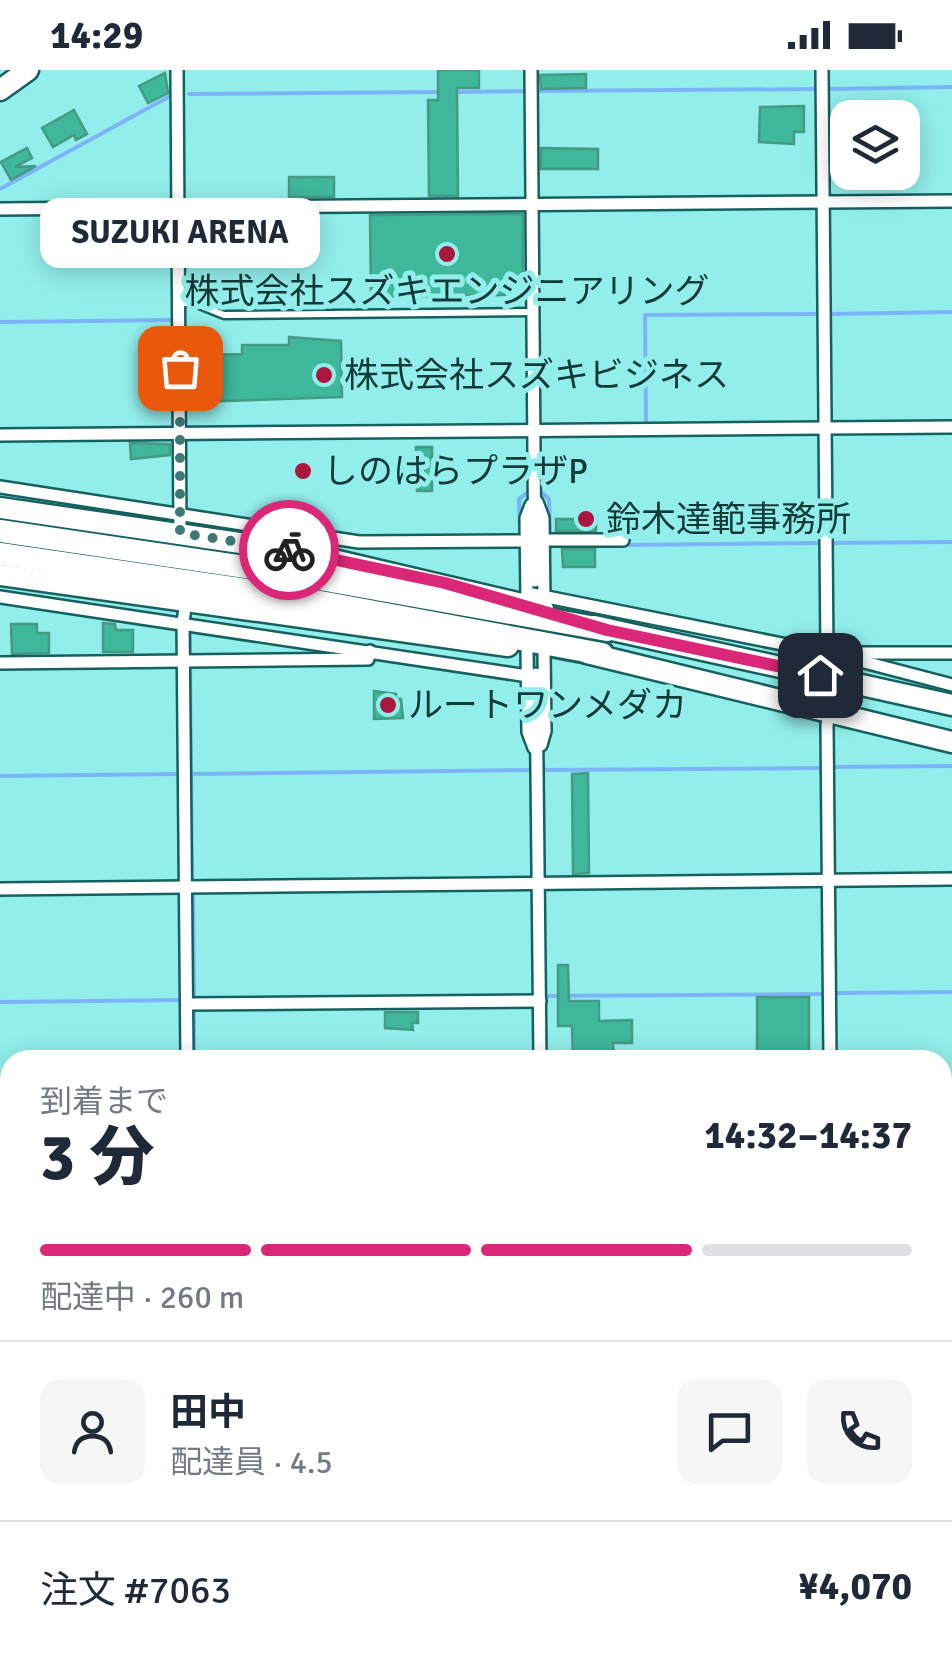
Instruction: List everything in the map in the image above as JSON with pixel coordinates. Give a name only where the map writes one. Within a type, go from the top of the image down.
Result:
[{"type":"highway","points":[[0,90],[28,70]]},
{"type":"highway","points":[[0,508],[181,522],[535,601],[607,630]]},
{"type":"highway","points":[[0,532],[292,574],[607,630],[952,705]]},
{"type":"highway","points":[[0,554],[288,596],[602,654],[952,742]]},
{"type":"highway","points":[[0,576],[185,612],[602,654]]},
{"type":"street","points":[[177,70],[181,522]]},
{"type":"street","points":[[530,70],[535,581]]},
{"type":"street","points":[[822,70],[827,653]]},
{"type":"street","points":[[0,209],[952,201]]},
{"type":"street","points":[[0,435],[952,427]]},
{"type":"street","points":[[0,486],[181,522],[360,542],[526,540]]},
{"type":"street","points":[[534,493],[543,518],[544,540],[535,601]]},
{"type":"street","points":[[534,493],[526,518],[526,540],[535,601]]},
{"type":"street","points":[[544,540],[623,540]]},
{"type":"street","points":[[0,597],[185,612],[370,652],[532,675]]},
{"type":"street","points":[[535,601],[827,653],[952,685]]},
{"type":"street","points":[[185,612],[187,1050]]},
{"type":"street","points":[[536,649],[528,732],[537,757],[540,1050]]},
{"type":"street","points":[[536,649],[546,732],[537,757]]},
{"type":"street","points":[[0,663],[368,659],[370,652]]},
{"type":"street","points":[[827,653],[952,654]]},
{"type":"street","points":[[830,710],[826,724],[830,1050]]},
{"type":"street","points":[[0,889],[952,879]]},
{"type":"street","points":[[186,1004],[540,1001]]},
{"type":"lane","points":[[180,303],[194,303],[224,315],[533,312]]},
{"type":"building","points":[[438,70],[479,70],[479,88],[457,88],[458,196],[429,196],[428,100],[438,100]]},
{"type":"building","points":[[165,73],[168,93],[148,103],[139,86]]},
{"type":"building","points":[[586,74],[586,88],[541,89],[540,75]]},
{"type":"building","points":[[804,106],[804,132],[794,132],[794,144],[759,142],[760,107]]},
{"type":"building","points":[[74,110],[87,134],[76,140],[74,135],[53,147],[42,128]]},
{"type":"building","points":[[27,148],[32,158],[15,167],[36,166],[11,180],[1,162]]},
{"type":"building","points":[[541,148],[598,149],[598,169],[541,169]]},
{"type":"building","points":[[289,177],[334,177],[334,197],[289,197]]},
{"type":"building","points":[[523,214],[523,283],[505,283],[505,295],[371,297],[370,215]]},
{"type":"building","points":[[289,337],[341,341],[342,397],[198,402],[202,355],[242,354],[242,345],[289,345]]},
{"type":"building","points":[[130,443],[170,444],[170,455],[131,459]]},
{"type":"building","points":[[416,447],[432,447],[432,491],[417,491]]},
{"type":"building","points":[[577,515],[596,515],[596,531],[556,531],[556,519],[577,519]]},
{"type":"building","points":[[562,549],[595,549],[595,567],[563,567]]},
{"type":"building","points":[[103,623],[115,624],[116,630],[133,630],[133,652],[103,652]]},
{"type":"building","points":[[11,624],[37,624],[37,633],[49,633],[49,653],[12,654]]},
{"type":"building","points":[[374,691],[396,694],[396,699],[401,699],[403,718],[374,719]]},
{"type":"building","points":[[588,773],[589,873],[573,874],[572,774]]},
{"type":"building","points":[[558,965],[568,965],[569,1001],[599,1001],[599,1021],[632,1020],[632,1043],[613,1043],[613,1050],[573,1050],[572,1026],[558,1026]]},
{"type":"building","points":[[757,997],[809,997],[809,1050],[757,1050]]},
{"type":"building","points":[[385,1012],[418,1012],[418,1023],[412,1023],[413,1030],[385,1028]]},
{"type":"waterway","points":[[828,89],[952,87]]},
{"type":"waterway","points":[[537,91],[815,89]]},
{"type":"waterway","points":[[454,92],[524,91]]},
{"type":"waterway","points":[[189,94],[439,92]]},
{"type":"waterway","points":[[0,189],[172,95]]},
{"type":"waterway","points":[[830,314],[952,312]]},
{"type":"waterway","points":[[646,421],[645,315],[818,314]]},
{"type":"waterway","points":[[0,322],[173,320]]},
{"type":"waterway","points":[[520,534],[519,499],[528,492]]},
{"type":"waterway","points":[[541,492],[549,499],[550,536]]},
{"type":"waterway","points":[[831,543],[952,542]]},
{"type":"waterway","points":[[624,545],[821,543]]},
{"type":"waterway","points":[[190,631],[190,654]]},
{"type":"waterway","points":[[190,668],[192,879]]},
{"type":"waterway","points":[[832,767],[952,766]]},
{"type":"waterway","points":[[542,770],[822,768]]},
{"type":"waterway","points":[[190,774],[532,770]]},
{"type":"waterway","points":[[0,776],[177,774]]},
{"type":"waterway","points":[[193,894],[194,999]]},
{"type":"waterway","points":[[836,993],[952,992]]},
{"type":"waterway","points":[[545,996],[823,994]]},
{"type":"waterway","points":[[1,1002],[181,1000]]},
{"type":"waterway","points":[[194,1011],[194,1050]]},
{"type":"tunnel","points":[[536,640],[536,674]]},
{"type":"way so far","points":[[180,368],[180,533],[289,550]]},
{"type":"place","name":"株式会社スズキエンジニアリング","points":[[447,254]]},
{"type":"place","name":"SUZUKI ARENA","points":[[180,368]]},
{"type":"place","name":"株式会社スズキビジネス","points":[[324,375]]},
{"type":"place","name":"しのはらプラザP","points":[[303,471]]},
{"type":"place","name":"鈴木達範事務所","points":[[586,519]]},
{"type":"place","name":"ルートワンメダカ","points":[[388,705]]},
{"type":"route","points":[[289,550],[445,583],[607,630],[820,675]]}]
